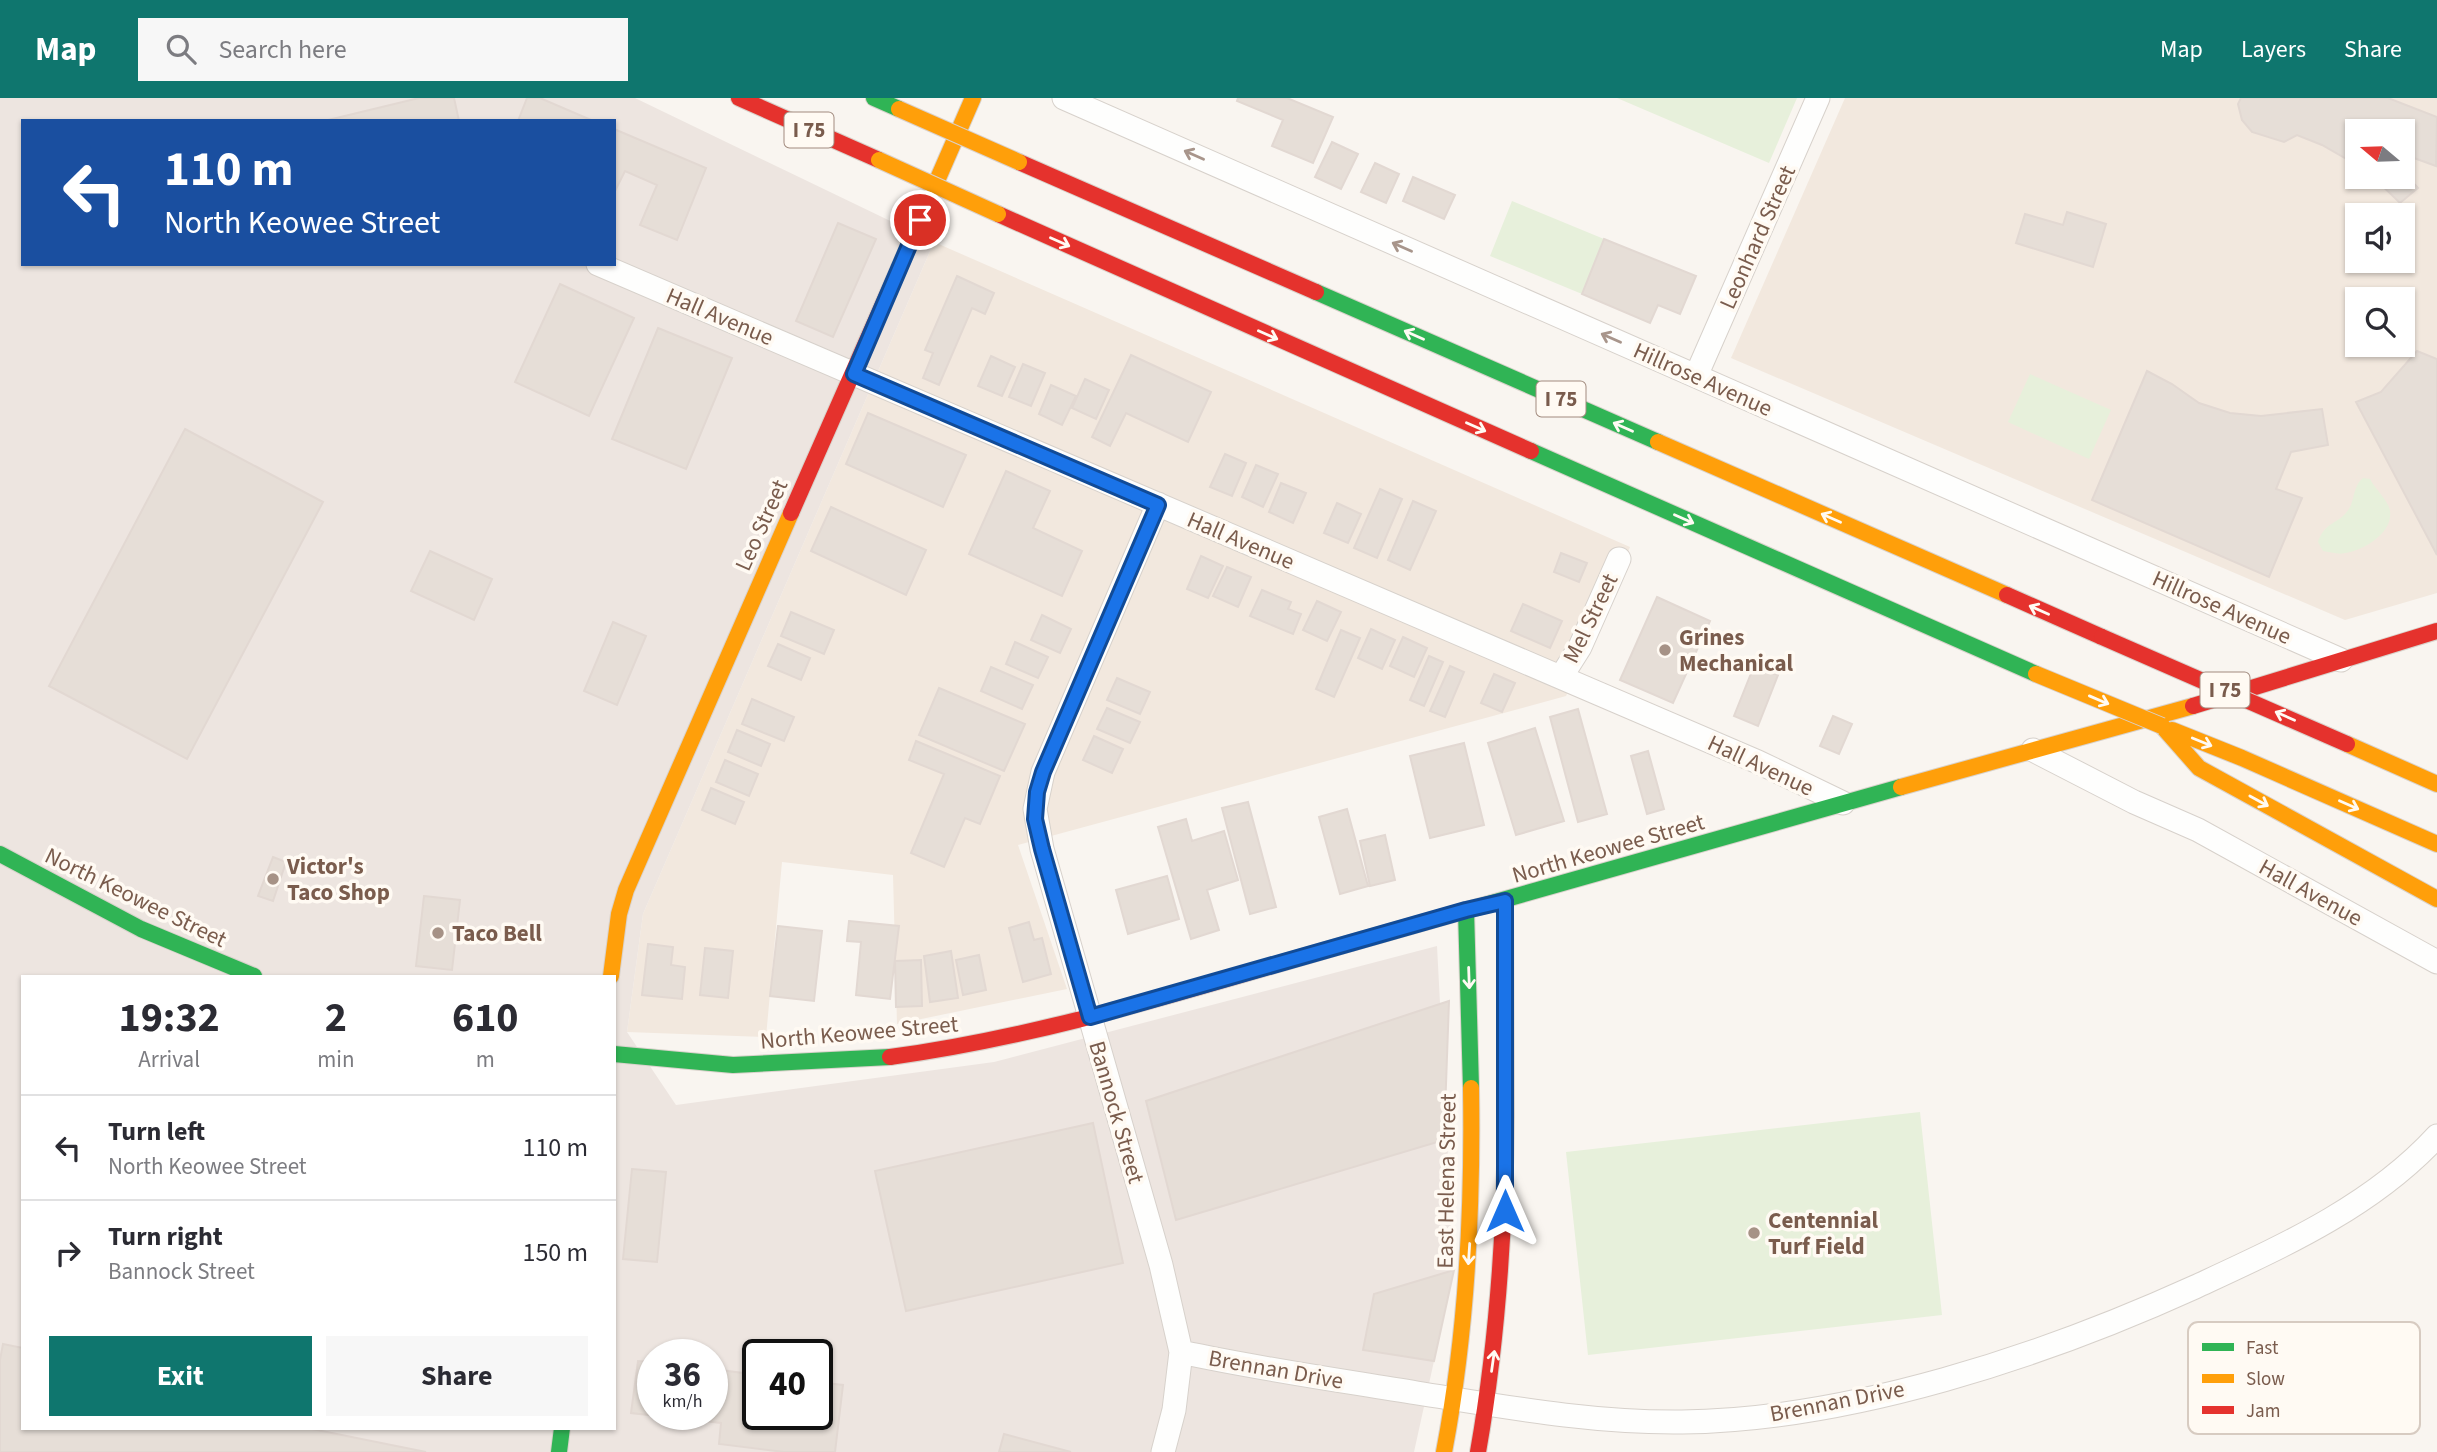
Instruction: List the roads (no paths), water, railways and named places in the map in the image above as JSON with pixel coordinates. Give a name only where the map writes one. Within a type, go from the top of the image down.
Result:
[{"type":"main road","name":"I 75","points":[[739,98],[1208,309],[2036,674],[2242,758],[2437,844]]},
{"type":"main road","name":"I 75","points":[[874,98],[2437,784]]},
{"type":"main road","name":"Leo Street","points":[[611,975],[626,890],[973,98]]},
{"type":"main road","name":"North Keowee Street","points":[[616,1054],[733,1065],[880,1058],[1002,1039],[1090,1017],[2198,705],[2437,631]]},
{"type":"main road","points":[[2162,726],[2199,768],[2437,899]]},
{"type":"main road","name":"North Keowee Street","points":[[0,854],[141,929],[252,975]]},
{"type":"main road","points":[[1478,1452],[1499,1321],[1505,1234],[1505,901]]},
{"type":"main road","name":"East Helena Street","points":[[1444,1452],[1466,1308],[1471,1234],[1466,910]]},
{"type":"main road","points":[[559,1452],[562,1430]]},
{"type":"street","name":"Hillrose Avenue","points":[[1064,98],[2342,660]]},
{"type":"street","name":"Leonhard Street","points":[[1696,376],[1818,98]]},
{"type":"street","name":"Hall Avenue","points":[[603,266],[1758,762],[1843,803]]},
{"type":"street","name":"Bannock Street","points":[[1158,505],[1043,772],[1037,792],[1035,819],[1161,1265],[1181,1352],[1174,1410],[1163,1452]]},
{"type":"street","name":"Mel Street","points":[[1561,677],[1580,647],[1619,559]]},
{"type":"street","name":"Hall Avenue","points":[[2033,750],[2134,802],[2198,830],[2437,962]]},
{"type":"street","name":"Brennan Drive","points":[[1181,1352],[1229,1363],[1487,1405],[1615,1420],[1684,1422],[1749,1418],[1827,1407],[1949,1377],[2075,1336],[2164,1301],[2231,1270],[2367,1198],[2393,1179],[2437,1136]]},
{"type":"place","name":"Grines Mechanical","points":[[1665,650]]},
{"type":"place","name":"Victor's Taco Shop","points":[[273,879]]},
{"type":"place","name":"Taco Bell","points":[[438,933]]},
{"type":"place","name":"Centennial Turf Field","points":[[1754,1233]]}]
